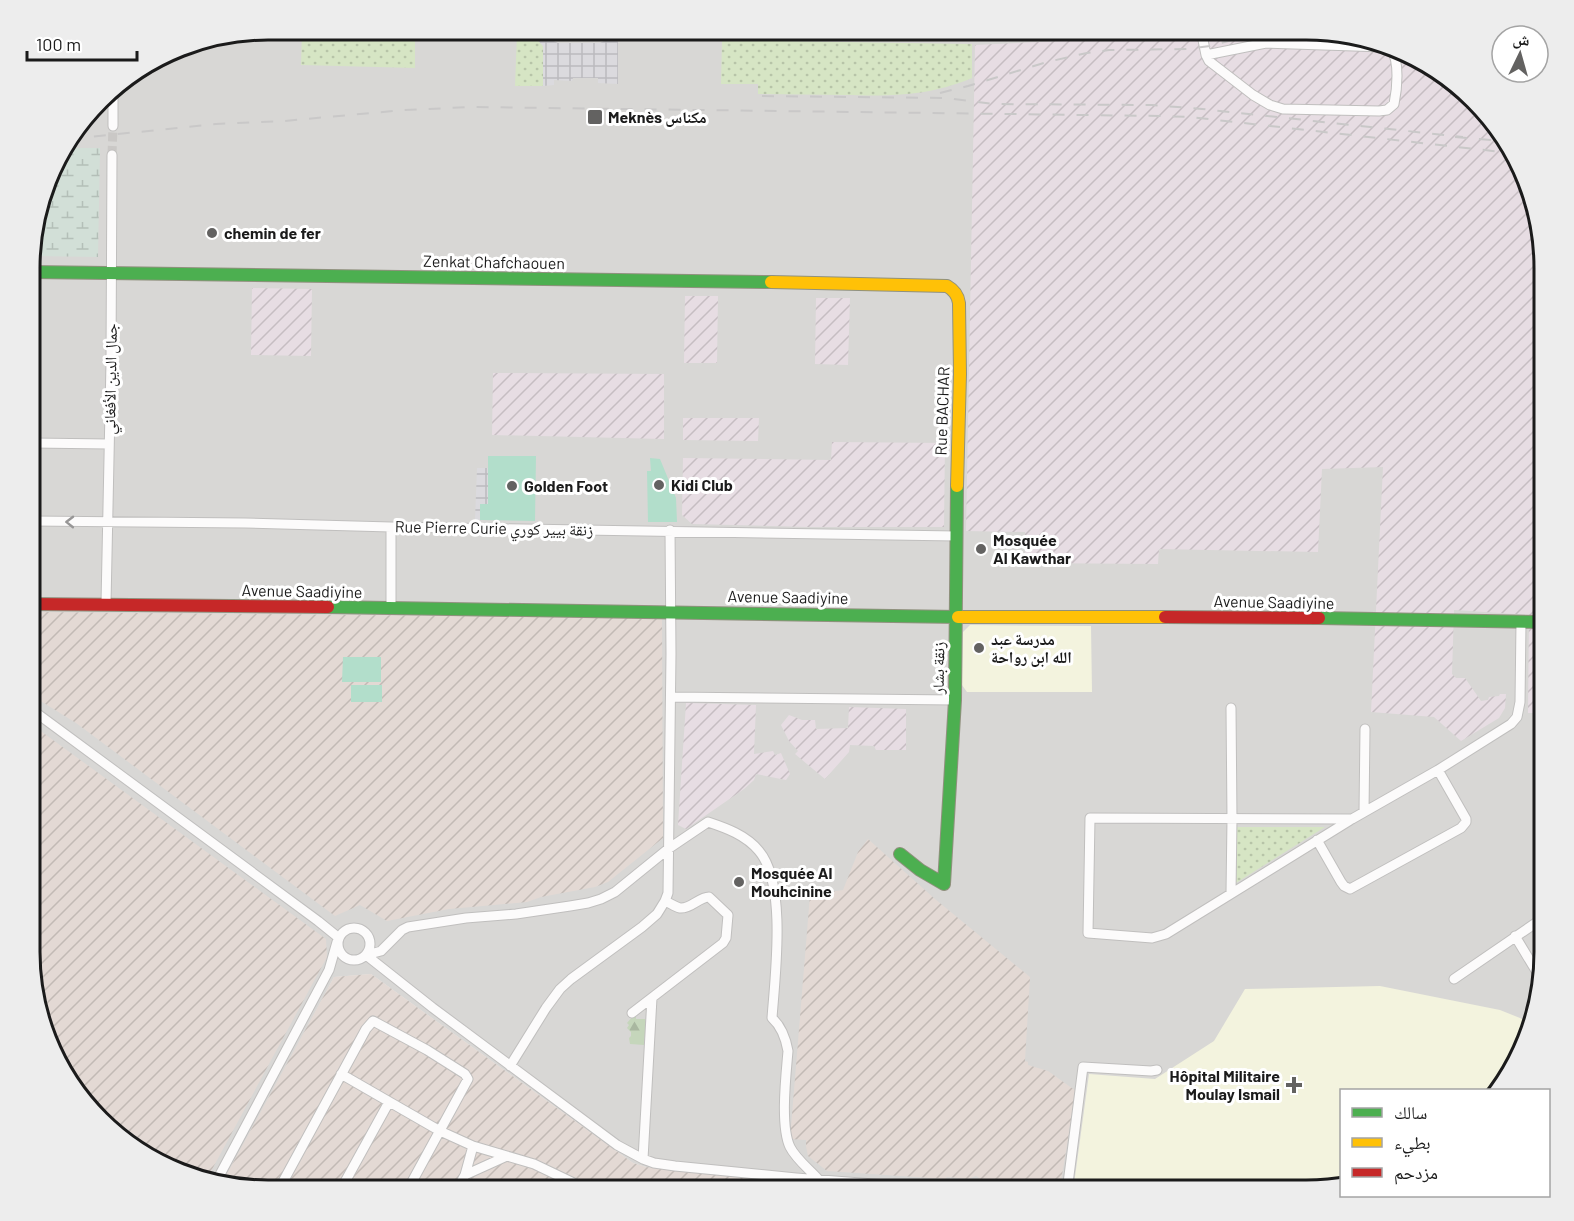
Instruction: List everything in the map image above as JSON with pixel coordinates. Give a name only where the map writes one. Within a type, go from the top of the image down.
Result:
[{"type":"street","points":[[1203,40],[1206,55],[1215,67],[1253,95],[1282,109],[1387,110],[1394,104],[1397,77],[1395,59]]},
{"type":"street","points":[[1206,55],[1266,43],[1351,45]]},
{"type":"street","points":[[113,102],[113,126]]},
{"type":"street","name":"جمال الدين الأفغاني","points":[[106,604],[112,154]]},
{"type":"street","name":"Zenkat Chafchaouen","points":[[40,272],[676,280],[947,286],[954,290]]},
{"type":"street","name":"Rue BACHAR","points":[[954,290],[958,296],[960,327],[956,536]]},
{"type":"street","points":[[40,442],[109,444]]},
{"type":"street","name":"Rue Pierre Curie زنقة بيير كوري","points":[[40,521],[956,536]]},
{"type":"street","points":[[391,527],[391,609]]},
{"type":"street","points":[[510,1065],[560,989],[657,914],[668,893],[671,698],[670,531]]},
{"type":"street","name":"زنقة بشار","points":[[900,854],[944,885],[955,700],[956,536]]},
{"type":"street","name":"Avenue Saadiyine","points":[[40,604],[955,617],[1230,617],[1534,622]]},
{"type":"street","points":[[1352,819],[1090,818],[1088,933],[1152,938],[1174,929],[1317,840],[1505,728],[1517,717],[1520,702],[1521,622]]},
{"type":"street","points":[[671,698],[955,700]]},
{"type":"street","points":[[1231,708],[1231,893]]},
{"type":"street","points":[[40,716],[340,937]]},
{"type":"street","points":[[1364,812],[1365,729]]},
{"type":"street","points":[[1317,840],[1341,882],[1350,890],[1461,828],[1466,819],[1438,770]]},
{"type":"street","points":[[329,970],[343,963],[379,952],[408,927],[465,918],[516,914],[601,899],[615,892],[668,849],[708,822],[723,827],[747,839],[759,850],[771,874],[775,893],[777,943],[772,1018],[777,1023],[787,1046],[786,1128],[790,1147],[818,1179]]},
{"type":"street","points":[[632,1013],[723,943],[726,938],[728,915],[709,897],[703,897],[680,908],[665,901]]},
{"type":"street","points":[[1454,979],[1534,924]]},
{"type":"street","points":[[220,1175],[329,970],[340,937],[354,928],[361,930],[368,936],[370,944],[366,955]]},
{"type":"street","points":[[1515,936],[1533,966]]},
{"type":"street","points":[[340,937],[339,951],[341,954],[347,959],[356,960]]},
{"type":"street","points":[[370,944],[374,947],[387,946]]},
{"type":"street","points":[[366,955],[433,1008],[617,1145],[643,1160],[675,1166],[830,1180]]},
{"type":"street","points":[[643,1160],[652,998]]},
{"type":"street","points":[[284,1180],[366,1029],[373,1022],[427,1050],[465,1074],[468,1079],[413,1180]]},
{"type":"street","points":[[1068,1180],[1083,1067],[1157,1070]]},
{"type":"street","points":[[341,1074],[440,1131],[473,1146],[534,1164],[567,1180]]},
{"type":"street","points":[[346,1180],[389,1102]]},
{"type":"street","points":[[462,1180],[473,1146]]},
{"type":"street","points":[[795,1154],[796,1178]]},
{"type":"street","points":[[465,1175],[507,1156]]},
{"type":"shaded area","points":[[268,40],[1306,40],[1335,42],[1365,48],[1420,71],[1467,107],[1495,142],[1510,168],[1526,209],[1532,239],[1534,268],[1534,952],[1532,982],[1526,1012],[1510,1053],[1488,1089],[1340,1089],[1340,1178],[1335,1179],[749,1179],[646,1167],[633,1163],[371,974],[334,977],[228,1177],[181,1163],[154,1150],[107,1114],[71,1066],[48,1012],[42,982],[40,952],[40,268],[42,239],[48,209],[71,154],[107,107],[142,79],[168,64],[209,48],[239,42]]},
{"type":"shaded area","points":[[538,40],[551,40],[558,43],[600,43],[606,40],[617,40],[618,84],[598,83],[598,78],[573,78],[572,81],[554,80],[554,85],[543,86],[543,46]]},
{"type":"shaded area","points":[[1084,40],[1335,42],[1365,48],[1420,71],[1456,97],[1477,118],[1495,142],[1516,181],[1526,209],[1532,239],[1534,268],[1534,713],[1528,713],[1529,615],[1454,610],[1452,674],[1456,678],[1465,678],[1481,701],[1506,694],[1505,708],[1499,718],[1461,741],[1434,717],[1371,712],[1383,467],[1322,469],[1318,552],[1159,549],[1158,564],[1025,563],[1025,532],[966,531],[975,45]]},
{"type":"shaded area","points":[[252,288],[312,289],[311,356],[251,355]]},
{"type":"shaded area","points":[[685,296],[718,296],[717,363],[684,363]]},
{"type":"shaded area","points":[[816,298],[850,298],[848,365],[815,364]]},
{"type":"shaded area","points":[[493,373],[664,374],[664,439],[492,435]]},
{"type":"shaded area","points":[[683,418],[759,418],[758,441],[683,440]]},
{"type":"shaded area","points":[[832,442],[945,443],[944,527],[692,524],[682,515],[683,458],[831,460]]},
{"type":"shaded area","points":[[477,468],[488,468],[488,504],[480,504],[480,520],[475,520]]},
{"type":"shaded area","points":[[40,612],[662,618],[663,838],[608,882],[595,887],[541,897],[527,902],[449,909],[387,921],[360,905],[335,916],[76,723],[40,701]]},
{"type":"shaded area","points":[[970,625],[1091,626],[1092,692],[967,692],[962,685],[963,632]]},
{"type":"shaded area","points":[[686,703],[756,705],[754,754],[773,751],[775,755],[781,753],[790,774],[786,780],[756,774],[754,780],[744,789],[686,829],[678,825]]},
{"type":"shaded area","points":[[849,707],[906,709],[906,750],[876,750],[874,746],[850,745],[849,752],[825,779],[795,754],[798,751],[789,741],[781,725],[789,715],[802,720],[815,720],[816,729],[848,728]]},
{"type":"shaded area","points":[[40,731],[326,939],[327,957],[210,1173],[157,1151],[110,1117],[97,1103],[79,1079],[64,1053],[48,1012],[42,982],[40,952]]},
{"type":"shaded area","points":[[868,839],[935,899],[1030,977],[1025,1061],[1028,1065],[1048,1071],[1076,1091],[1061,1180],[982,1180],[976,1176],[968,1179],[947,1177],[945,1179],[827,1171],[808,1156],[806,1140],[790,1139],[810,895],[843,890],[858,852]]},
{"type":"shaded area","points":[[371,974],[633,1163],[646,1167],[774,1180],[254,1180],[226,1176],[334,977]]},
{"type":"shaded area","name":"Hôpital Militaire Moulay Ismail","points":[[1380,986],[1500,1010],[1523,1020],[1510,1053],[1488,1089],[1340,1089],[1340,1178],[1320,1180],[1075,1180],[1089,1074],[1155,1079],[1214,1041],[1245,989]]},
{"type":"green space","points":[[302,40],[415,40],[415,68],[301,65]]},
{"type":"green space","points":[[517,40],[538,40],[543,46],[543,86],[515,86]]},
{"type":"green space","points":[[722,40],[972,44],[972,78],[939,89],[908,94],[758,94],[758,84],[721,84]]},
{"type":"green space","points":[[75,148],[100,148],[98,257],[41,256],[48,209],[58,181]]},
{"type":"green space","name":"Golden Foot","points":[[488,456],[536,456],[535,521],[480,520],[480,504],[488,504]]},
{"type":"green space","name":"Kidi Club","points":[[650,458],[660,459],[676,498],[677,522],[648,522],[647,471],[651,471]]},
{"type":"green space","points":[[343,657],[381,657],[381,682],[342,682]]},
{"type":"green space","points":[[351,685],[382,685],[382,702],[351,702]]},
{"type":"green space","points":[[1237,827],[1325,827],[1236,883]]},
{"type":"green space","points":[[633,1016],[636,1016],[636,1019],[645,1019],[648,1027],[644,1045],[630,1044],[631,1032],[627,1028],[629,1025],[627,1023]]},
{"type":"tunnel","points":[[112,155],[113,126]]},
{"type":"railway","points":[[940,93],[1047,62],[1087,53],[1109,50],[1188,49],[1232,40]]},
{"type":"railway","points":[[762,96],[946,98],[993,104],[1152,105],[1463,137]]},
{"type":"railway","points":[[82,138],[216,124],[472,107],[1190,117],[1501,152]]},
{"type":"railway","points":[[1455,137],[1494,140]]},
{"type":"traffic: fast","points":[[40,272],[771,282]]},
{"type":"traffic: fast","points":[[900,854],[920,870],[944,884],[955,700],[957,486]]},
{"type":"traffic: fast","points":[[328,607],[958,617]]},
{"type":"traffic: fast","points":[[1319,618],[1534,622]]},
{"type":"traffic: slow","points":[[771,282],[947,286],[954,291],[959,303],[957,486]]},
{"type":"traffic: slow","points":[[958,617],[1165,617]]},
{"type":"traffic: jam","points":[[40,604],[328,607]]},
{"type":"traffic: jam","points":[[1165,617],[1319,618]]},
{"type":"place","name":"Meknès مكناس","points":[[595,117]]},
{"type":"place","name":"chemin de fer","points":[[212,233]]},
{"type":"place","name":"Kidi Club","points":[[659,485]]},
{"type":"place","name":"Golden Foot","points":[[512,486]]},
{"type":"place","name":"Mosquée Al Kawthar","points":[[981,549]]},
{"type":"place","name":"مدرسة عبد الله ابن رواحة","points":[[979,648]]},
{"type":"place","name":"Mosquée Al Mouhcinine","points":[[739,882]]},
{"type":"place","name":"Hôpital Militaire Moulay Ismail","points":[[1294,1085]]}]
